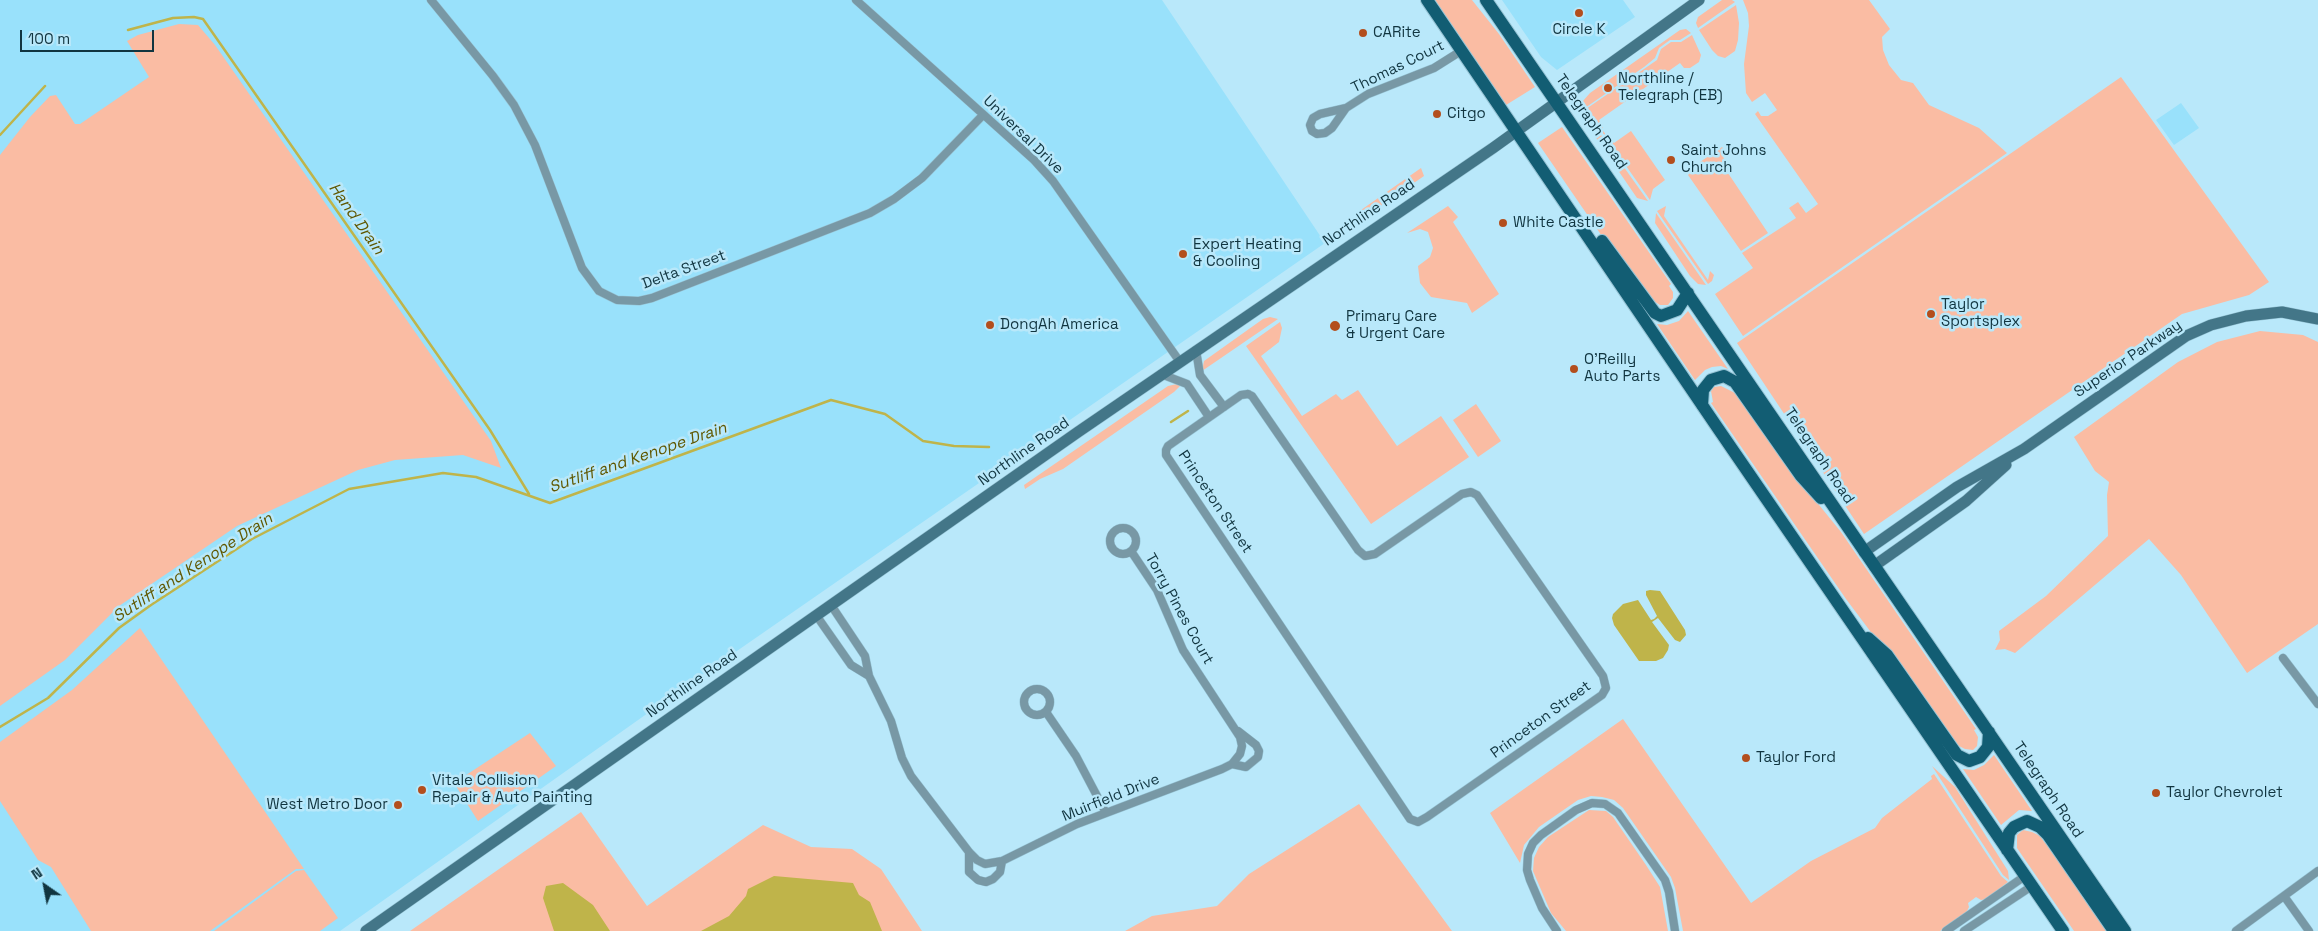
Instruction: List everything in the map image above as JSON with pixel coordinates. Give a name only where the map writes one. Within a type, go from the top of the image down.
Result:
[{"type":"main road","points":[[1427,0],[1517,130],[1702,406],[2064,931]]},
{"type":"main road","points":[[1478,0],[1482,6],[1494,11]]},
{"type":"main road","name":"Telegraph Road","points":[[1486,0],[2125,931]]},
{"type":"main road","name":"Northline Road","points":[[366,931],[1161,374],[1517,130],[1700,0]]},
{"type":"main road","points":[[1535,157],[1556,175],[1655,313],[1660,316],[1677,310],[1688,293]]},
{"type":"main road","name":"Superior Parkway","points":[[1864,552],[1957,488],[2024,449],[2186,336],[2211,325],[2246,316],[2282,312],[2318,319]]},
{"type":"main road","points":[[1702,406],[1703,390],[1711,380],[1724,376],[1735,382],[1801,476],[1816,494],[1836,510]]},
{"type":"main road","name":"Superior Parkway","points":[[1874,566],[1966,501],[2024,449]]},
{"type":"main road","points":[[1852,622],[1887,655],[1957,755],[1969,761],[1980,757],[1988,746],[1989,732]]},
{"type":"main road","points":[[2007,850],[2010,833],[2014,827],[2027,821],[2040,827],[2048,835],[2114,931]]},
{"type":"street","name":"Delta Street","points":[[431,0],[493,76],[514,105],[535,145],[582,268],[599,291],[617,300],[639,301],[652,298],[870,213],[894,199],[922,178],[983,115]]},
{"type":"street","name":"Universal Drive","points":[[856,0],[1034,160],[1053,181],[1180,362]]},
{"type":"street","name":"Thomas Court","points":[[1346,108],[1332,128],[1325,133],[1317,134],[1312,131],[1310,125],[1313,118],[1320,114],[1346,108],[1368,94],[1434,68],[1461,51]]},
{"type":"street","points":[[1196,350],[1200,375],[1224,407]]},
{"type":"street","points":[[1161,374],[1187,384],[1208,417]]},
{"type":"street","name":"Princeton Street","points":[[1241,395],[1252,396],[1358,550],[1365,556],[1375,554],[1462,494],[1470,492],[1477,495],[1603,676],[1606,688],[1602,695],[1428,817],[1418,822],[1410,819],[1166,455],[1168,446],[1208,417],[1241,395]]},
{"type":"street","name":"Torry Pines Court","points":[[1131,551],[1157,590],[1183,650],[1238,731]]},
{"type":"street","points":[[831,605],[865,656],[869,676],[888,713],[911,776],[969,852],[969,872],[978,880],[993,880],[1000,872],[1002,861]]},
{"type":"street","points":[[816,615],[852,665],[869,676]]},
{"type":"street","points":[[2283,658],[2318,704]]},
{"type":"street","points":[[1046,712],[1076,756],[1106,813]]},
{"type":"street","points":[[1232,764],[1240,754],[1242,746],[1238,731]]},
{"type":"street","name":"Muirfield Drive","points":[[969,852],[977,860],[985,864],[1002,861],[1077,824],[1232,764],[1246,767],[1258,757],[1259,751],[1256,745],[1238,731]]},
{"type":"street","points":[[1557,931],[1542,908],[1530,880],[1527,870],[1528,854],[1533,843],[1540,836],[1576,810],[1592,803],[1605,804],[1618,813],[1665,880],[1669,892],[1675,931]]},
{"type":"street","points":[[2236,931],[2318,871]]},
{"type":"street","points":[[1946,931],[2029,881]]},
{"type":"street","points":[[1964,931],[2029,881]]},
{"type":"street","points":[[2284,896],[2309,931]]},
{"type":"shaded area","points":[[0,0],[1162,0],[1325,243],[672,696],[340,931],[0,931]]},
{"type":"shaded area","points":[[1435,0],[1472,0],[1499,34],[1535,87],[1506,105]]},
{"type":"shaded area","points":[[1502,0],[1623,0],[1635,17],[1557,70],[1541,57]]},
{"type":"shaded area","points":[[1722,0],[1732,0],[1735,2],[1698,28],[1696,23],[1698,17]]},
{"type":"shaded area","points":[[1743,0],[1869,0],[1890,29],[1882,37],[1883,50],[1889,65],[1901,80],[1913,83],[1929,105],[1979,128],[2007,153],[1743,336],[1715,294],[1753,268],[1742,253],[1796,218],[1789,208],[1798,202],[1806,213],[1818,204],[1755,114],[1758,111],[1761,116],[1768,116],[1777,110],[1765,93],[1752,102],[1746,93],[1744,64],[1749,26],[1748,13]]},
{"type":"shaded area","points":[[1736,5],[1739,23],[1738,40],[1735,51],[1725,58],[1718,56],[1712,50],[1699,30]]},
{"type":"shaded area","points":[[179,24],[198,25],[215,45],[491,441],[501,468],[463,455],[395,460],[358,470],[237,526],[119,606],[65,660],[0,706],[0,155],[30,117],[50,96],[56,95],[75,124],[80,124],[149,77],[127,41],[138,35]]},
{"type":"shaded area","points":[[1686,29],[1691,33],[1680,40],[1670,40],[1659,48],[1655,58],[1644,67],[1585,108],[1582,102],[1590,93],[1680,30]]},
{"type":"shaded area","points":[[1692,35],[1701,55],[1699,62],[1690,68],[1684,68],[1680,63],[1599,120],[1603,127],[1602,129],[1614,143],[1631,131],[1665,180],[1653,189],[1650,200],[1586,109],[1657,60],[1661,49],[1671,42],[1681,42]]},
{"type":"shaded area","points":[[2121,77],[2269,282],[2249,295],[2182,314],[1864,534],[1737,343]]},
{"type":"shaded area","points":[[2181,103],[2199,128],[2174,145],[2156,120]]},
{"type":"shaded area","points":[[1584,111],[1648,201],[1637,198],[1583,119],[1581,114]]},
{"type":"shaded area","points":[[1562,127],[1671,284],[1669,286],[1673,292],[1673,298],[1668,305],[1660,305],[1641,293],[1538,143]]},
{"type":"shaded area","points":[[1722,147],[1725,151],[1721,154],[1726,161],[1722,164],[1768,233],[1741,251],[1688,175],[1700,162]]},
{"type":"shaded area","points":[[1421,168],[1424,176],[1369,214],[1361,210]]},
{"type":"shaded area","points":[[1448,206],[1458,217],[1453,222],[1499,294],[1472,313],[1467,303],[1431,297],[1420,283],[1418,266],[1430,257],[1433,248],[1428,232],[1420,229],[1407,233]]},
{"type":"shaded area","points":[[1666,206],[1664,216],[1708,280],[1710,271],[1714,275],[1712,281],[1708,284],[1657,211]]},
{"type":"shaded area","points":[[1656,213],[1706,285],[1698,284],[1690,276],[1655,223]]},
{"type":"shaded area","points":[[1688,311],[1728,369],[1721,366],[1712,367],[1705,370],[1695,380],[1657,324],[1667,325],[1679,321]]},
{"type":"shaded area","points":[[1270,317],[1278,319],[1202,371],[1204,361],[1263,319]]},
{"type":"shaded area","points":[[1280,322],[1282,328],[1279,342],[1261,356],[1302,416],[1336,394],[1342,400],[1358,390],[1397,446],[1441,416],[1469,457],[1371,524],[1246,346]]},
{"type":"shaded area","points":[[2260,331],[2303,335],[2318,342],[2318,624],[2247,673],[2181,575],[2149,539],[2015,653],[2005,649],[1995,650],[2000,640],[1999,631],[2046,596],[2108,536],[2107,495],[2109,482],[2095,471],[2074,437],[2178,362],[2217,342]]},
{"type":"shaded area","points":[[1181,385],[1174,392],[1063,469],[1040,479],[1025,489],[1024,485],[1168,386]]},
{"type":"shaded area","points":[[1721,386],[1737,394],[1798,479],[1841,532],[1976,729],[1974,730],[1978,737],[1977,746],[1973,750],[1965,749],[1955,744],[1846,599],[1711,403],[1713,402],[1711,391],[1714,387]]},
{"type":"shaded area","points":[[1476,404],[1501,441],[1478,457],[1453,420]]},
{"type":"shaded area","points":[[1646,591],[1660,591],[1685,630],[1686,635],[1680,642],[1675,640],[1658,618],[1652,622],[1669,645],[1668,650],[1663,658],[1656,661],[1639,661],[1614,625],[1612,618],[1613,614],[1623,604],[1638,600],[1651,620],[1654,619],[1657,616],[1646,595]]},
{"type":"shaded area","points":[[140,628],[304,869],[296,869],[210,931],[91,931],[51,867],[38,860],[0,801],[0,742],[72,690]]},
{"type":"shaded area","points":[[1623,719],[1751,903],[1811,861],[1875,828],[1882,818],[1932,779],[1931,776],[1934,774],[2001,876],[2008,882],[1986,899],[1981,900],[1976,897],[1968,903],[1969,907],[1966,913],[1940,931],[1683,931],[1675,888],[1671,877],[1623,808],[1614,800],[1591,796],[1578,800],[1539,827],[1524,845],[1520,863],[1490,813]]},
{"type":"shaded area","points":[[530,733],[556,766],[478,821],[454,783]]},
{"type":"shaded area","points":[[1994,755],[2032,811],[2019,810],[2001,825],[1963,769],[1974,770],[1984,765]]},
{"type":"shaded area","points":[[1932,766],[1955,787],[2008,871],[2009,880],[2003,875]]},
{"type":"shaded area","points":[[1359,804],[1452,931],[1125,931],[1152,916],[1217,906],[1249,874]]},
{"type":"shaded area","points":[[1589,810],[1606,811],[1613,817],[1646,865],[1660,887],[1668,931],[1566,931],[1551,913],[1533,871],[1534,858],[1539,847],[1548,837]]},
{"type":"shaded area","points":[[581,812],[647,906],[763,825],[811,847],[852,849],[881,869],[922,931],[410,931]]},
{"type":"shaded area","points":[[2023,830],[2040,836],[2045,843],[2047,842],[2109,931],[2074,931],[2017,848],[2017,835]]},
{"type":"shaded area","points":[[304,870],[338,918],[320,931],[214,931],[296,871]]},
{"type":"shaded area","points":[[774,876],[853,883],[859,895],[870,902],[882,931],[701,931],[729,916],[746,896],[748,889]]},
{"type":"shaded area","points":[[563,883],[593,905],[610,931],[554,931],[543,898],[546,886]]},
{"type":"waterway","name":"Hand Drain","points":[[128,30],[173,18],[194,17],[203,19],[490,430],[529,494]]},
{"type":"waterway","name":"Hand Drain","points":[[0,135],[45,86]]},
{"type":"waterway","name":"Sutliff and Kenope Drain","points":[[0,727],[48,698],[119,628],[151,605],[252,539],[349,489],[443,473],[476,477],[550,503],[831,400],[885,414],[923,441],[954,446],[989,447]]},
{"type":"waterway","name":"Sutliff and Kenope Drain","points":[[1171,422],[1188,411]]},
{"type":"place","name":"Circle K","points":[[1579,13]]},
{"type":"place","name":"CARite","points":[[1363,33]]},
{"type":"place","name":"Northline / Telegraph (EB)","points":[[1608,88]]},
{"type":"place","name":"Citgo","points":[[1437,114]]},
{"type":"place","name":"Saint Johns Church","points":[[1671,160]]},
{"type":"place","name":"White Castle","points":[[1503,223]]},
{"type":"place","name":"Expert Heating & Cooling","points":[[1183,254]]},
{"type":"place","name":"Taylor Sportsplex","points":[[1931,314]]},
{"type":"place","name":"DongAh America","points":[[990,325]]},
{"type":"place","name":"Primary Care & Urgent Care","points":[[1335,326]]},
{"type":"place","name":"O'Reilly Auto Parts","points":[[1574,369]]},
{"type":"place","name":"Taylor Ford","points":[[1746,758]]},
{"type":"place","name":"Vitale Collision Repair & Auto Painting","points":[[422,790]]},
{"type":"place","name":"Taylor Chevrolet","points":[[2156,793]]},
{"type":"place","name":"West Metro Door","points":[[398,805]]}]
